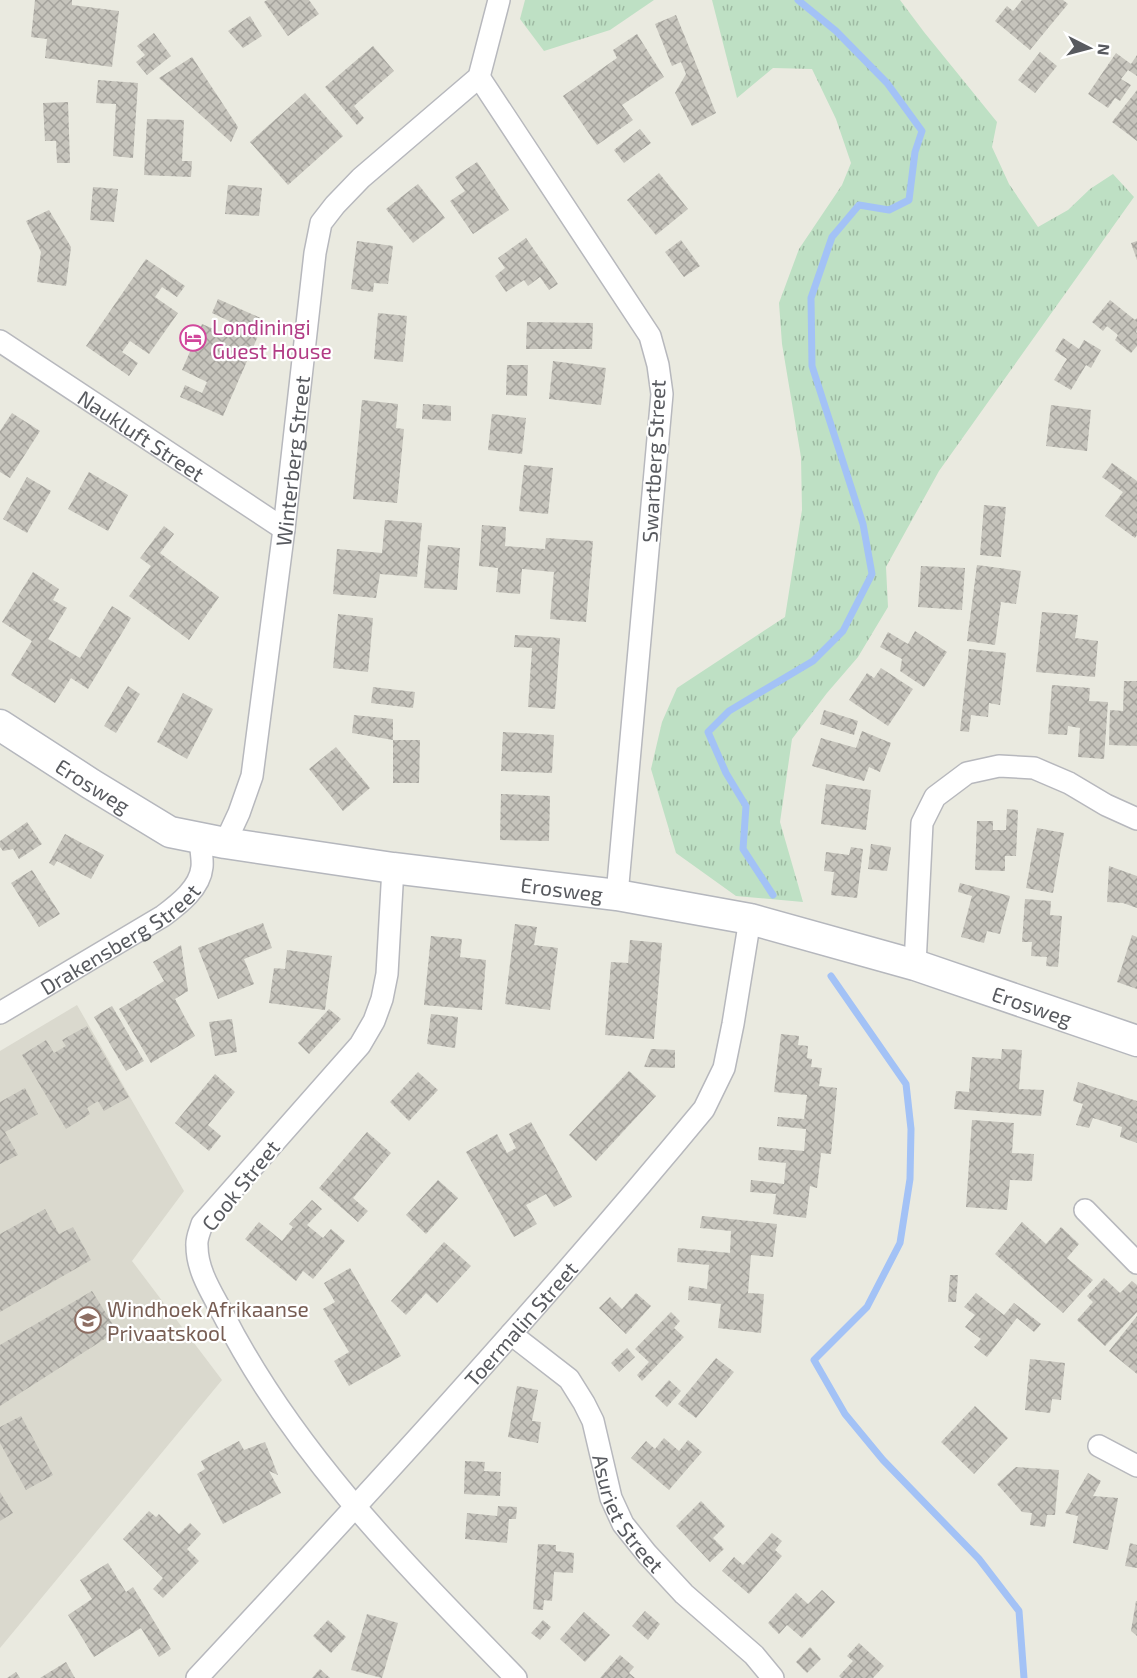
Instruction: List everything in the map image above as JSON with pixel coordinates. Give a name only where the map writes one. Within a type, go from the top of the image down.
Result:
[{"type":"street","points":[[479,77],[499,0]]},
{"type":"street","name":"Winterberg Street","points":[[212,841],[239,813],[252,776],[284,529],[315,253],[321,223],[335,204],[362,178],[479,77]]},
{"type":"street","name":"Swartberg Street","points":[[479,77],[650,336],[658,365],[662,394],[617,895]]},
{"type":"street","name":"Naukluft Street","points":[[0,341],[284,529]]},
{"type":"street","name":"Erosweg","points":[[0,725],[170,832],[212,841],[393,868],[617,895],[750,919],[915,965],[1137,1041]]},
{"type":"street","points":[[915,965],[922,823],[935,797],[967,773],[999,766],[1034,768],[1069,783],[1106,805],[1137,819]]},
{"type":"street","name":"Drakensberg Street","points":[[0,1013],[164,916],[179,904],[194,887],[212,841]]},
{"type":"street","name":"Cook Street","points":[[393,868],[387,974],[382,999],[374,1021],[360,1045],[202,1224],[196,1245],[201,1271],[234,1337],[288,1422],[355,1508],[516,1678]]},
{"type":"street","name":"Toermalin Street","points":[[197,1678],[355,1508],[511,1334],[704,1109],[724,1068],[750,919]]},
{"type":"street","points":[[1085,1210],[1137,1263]]},
{"type":"street","name":"Asuriet Street","points":[[511,1334],[569,1379],[584,1402],[593,1421],[611,1498],[623,1524],[684,1594],[754,1655],[773,1678]]},
{"type":"street","points":[[1099,1446],[1137,1466]]},
{"type":"shaded area","name":"Windhoek Afrikaanse Privaatskool","points":[[77,1005],[184,1191],[132,1261],[222,1380],[0,1648],[0,1051]]},
{"type":"green space","points":[[525,0],[654,0],[610,30],[544,51],[520,19]]},
{"type":"green space","points":[[712,0],[900,0],[997,122],[992,147],[1009,184],[1038,227],[1068,210],[1090,189],[1113,174],[1134,197],[939,471],[886,567],[888,607],[858,657],[792,739],[780,822],[803,902],[736,896],[676,853],[651,769],[662,722],[677,688],[785,617],[802,510],[801,457],[782,344],[779,303],[799,249],[842,185],[851,163],[836,119],[812,69],[773,68],[737,98]]},
{"type":"building","points":[[35,0],[72,0],[72,5],[119,11],[112,67],[45,58],[47,39],[31,37]]},
{"type":"building","points":[[267,0],[309,0],[319,14],[288,36],[264,2]]},
{"type":"building","points":[[1022,0],[1063,0],[1068,4],[1030,50],[995,21],[1007,6],[1013,11]]},
{"type":"building","points":[[676,15],[716,113],[692,126],[675,93],[686,74],[681,62],[672,66],[655,24]]},
{"type":"building","points":[[250,16],[262,36],[243,48],[228,31]]},
{"type":"building","points":[[154,33],[171,56],[147,75],[136,62],[145,55],[137,46]]},
{"type":"building","points":[[637,34],[664,77],[622,105],[633,120],[597,145],[563,96],[617,58],[613,50]]},
{"type":"building","points":[[373,46],[394,71],[354,106],[364,118],[357,125],[325,87]]},
{"type":"building","points":[[1040,52],[1057,66],[1035,93],[1018,80]]},
{"type":"building","points":[[1116,53],[1131,64],[1137,55],[1137,76],[1128,70],[1121,79],[1131,85],[1120,101],[1115,98],[1108,108],[1088,94]]},
{"type":"building","points":[[192,57],[238,127],[231,142],[159,78]]},
{"type":"building","points":[[98,80],[138,83],[133,158],[113,156],[116,104],[96,103]]},
{"type":"building","points":[[1137,90],[1137,141],[1112,122]]},
{"type":"building","points":[[305,93],[343,136],[288,185],[250,142]]},
{"type":"building","points":[[68,102],[70,163],[57,163],[56,141],[45,141],[43,103]]},
{"type":"building","points":[[147,119],[184,120],[182,161],[192,161],[191,177],[144,175]]},
{"type":"building","points":[[640,129],[651,143],[624,163],[614,150]]},
{"type":"building","points":[[477,162],[509,210],[473,234],[450,201],[465,191],[455,177]]},
{"type":"building","points":[[659,173],[688,209],[656,235],[627,200]]},
{"type":"building","points":[[418,184],[445,218],[413,243],[386,209]]},
{"type":"building","points":[[228,185],[262,188],[259,216],[225,214]]},
{"type":"building","points":[[93,187],[118,189],[114,222],[90,220]]},
{"type":"building","points":[[49,210],[71,247],[66,286],[37,282],[41,252],[26,221]]},
{"type":"building","points":[[526,238],[558,284],[549,290],[540,277],[528,286],[524,280],[506,292],[495,276],[505,268],[498,258]]},
{"type":"building","points":[[681,240],[700,266],[684,277],[665,252]]},
{"type":"building","points":[[357,241],[393,246],[388,284],[374,283],[373,292],[351,289]]},
{"type":"building","points":[[1137,241],[1137,260],[1131,243]]},
{"type":"building","points":[[146,259],[185,286],[177,297],[162,287],[155,297],[178,313],[149,354],[130,341],[122,352],[138,363],[129,376],[86,346]]},
{"type":"building","points":[[218,299],[265,320],[223,416],[180,397],[185,385],[202,393],[207,382],[182,370],[202,324],[223,333],[229,321],[212,313]]},
{"type":"building","points":[[1110,300],[1135,320],[1137,318],[1137,346],[1131,353],[1115,340],[1118,335],[1107,326],[1103,331],[1092,322]]},
{"type":"building","points":[[378,313],[407,316],[403,362],[374,359]]},
{"type":"building","points":[[527,322],[593,323],[592,349],[526,349]]},
{"type":"building","points":[[1063,338],[1079,349],[1084,340],[1101,350],[1091,368],[1086,365],[1071,390],[1054,380],[1067,359],[1055,351]]},
{"type":"building","points":[[553,361],[606,368],[601,405],[549,399]]},
{"type":"building","points":[[507,365],[528,365],[527,396],[506,395]]},
{"type":"building","points":[[362,400],[398,404],[396,428],[404,429],[397,503],[353,499]]},
{"type":"building","points":[[423,404],[451,406],[451,421],[422,419]]},
{"type":"building","points":[[1051,405],[1091,410],[1087,451],[1046,446]]},
{"type":"building","points":[[12,413],[40,431],[10,478],[0,472],[0,431]]},
{"type":"building","points":[[492,414],[526,418],[522,454],[488,450]]},
{"type":"building","points":[[1112,463],[1137,481],[1137,535],[1135,538],[1105,516],[1123,492],[1102,477]]},
{"type":"building","points":[[524,465],[553,468],[548,514],[519,511]]},
{"type":"building","points":[[89,472],[128,495],[108,531],[68,509]]},
{"type":"building","points":[[27,477],[51,491],[27,533],[3,519]]},
{"type":"building","points":[[984,505],[1006,507],[1001,557],[980,555]]},
{"type":"building","points":[[385,520],[422,523],[417,577],[380,574],[376,598],[333,594],[337,549],[382,553]]},
{"type":"building","points":[[482,525],[506,527],[505,546],[545,549],[546,538],[593,541],[586,622],[550,619],[554,572],[522,569],[520,594],[496,592],[498,568],[479,566]]},
{"type":"building","points":[[164,526],[174,534],[160,553],[219,597],[189,640],[129,596],[151,566],[140,558]]},
{"type":"building","points":[[428,545],[460,548],[457,590],[424,588]]},
{"type":"building","points":[[977,565],[1021,571],[1016,604],[1001,602],[995,645],[967,641]]},
{"type":"building","points":[[921,566],[965,568],[962,610],[918,607]]},
{"type":"building","points":[[33,572],[59,589],[53,600],[67,608],[48,639],[80,658],[112,606],[131,618],[88,689],[71,678],[55,703],[11,675],[32,641],[2,622]]},
{"type":"building","points":[[1042,612],[1078,615],[1075,638],[1098,641],[1095,677],[1036,672]]},
{"type":"building","points":[[338,614],[373,618],[368,672],[333,668]]},
{"type":"building","points":[[915,631],[947,652],[924,687],[900,671],[902,659],[880,647],[888,632],[908,644]]},
{"type":"building","points":[[515,635],[560,638],[555,709],[528,707],[532,648],[514,647]]},
{"type":"building","points":[[969,649],[1006,653],[1000,705],[989,703],[988,717],[971,715],[969,732],[960,731]]},
{"type":"building","points":[[881,668],[913,689],[888,726],[849,700],[867,673],[874,678]]},
{"type":"building","points":[[1124,681],[1137,681],[1137,746],[1109,745],[1110,710],[1123,711]]},
{"type":"building","points":[[1052,685],[1090,688],[1089,701],[1108,702],[1104,759],[1078,757],[1080,728],[1068,726],[1067,735],[1048,734]]},
{"type":"building","points":[[128,686],[140,694],[116,733],[104,726]]},
{"type":"building","points":[[373,687],[415,692],[413,708],[371,703]]},
{"type":"building","points":[[183,693],[213,709],[187,759],[157,742]]},
{"type":"building","points":[[824,710],[858,721],[854,735],[820,724]]},
{"type":"building","points":[[354,715],[393,719],[393,740],[352,733]]},
{"type":"building","points":[[862,731],[891,743],[880,772],[869,767],[864,781],[812,766],[821,738],[856,748]]},
{"type":"building","points":[[503,732],[554,735],[552,773],[501,771]]},
{"type":"building","points":[[393,740],[420,740],[419,783],[393,783]]},
{"type":"building","points":[[336,747],[370,788],[343,811],[309,769]]},
{"type":"building","points":[[826,784],[871,790],[866,830],[821,824]]},
{"type":"building","points":[[501,794],[550,796],[549,841],[500,840]]},
{"type":"building","points":[[1007,809],[1018,810],[1016,856],[1005,856],[1005,871],[975,870],[977,821],[993,821],[993,830],[1006,830]]},
{"type":"building","points":[[27,822],[42,844],[19,859],[13,849],[3,851],[0,841]]},
{"type":"building","points":[[1037,828],[1064,833],[1053,893],[1026,888]]},
{"type":"building","points":[[65,834],[104,855],[91,879],[57,861],[54,866],[49,863]]},
{"type":"building","points":[[871,844],[891,847],[887,871],[868,869]]},
{"type":"building","points":[[851,847],[863,849],[857,898],[831,895],[834,872],[824,871],[826,852],[849,855]]},
{"type":"building","points":[[1109,866],[1137,876],[1137,908],[1123,903],[1107,902]]},
{"type":"building","points":[[32,870],[60,914],[39,927],[11,883]]},
{"type":"building","points":[[960,883],[1010,896],[1000,934],[987,931],[984,943],[961,937],[972,896],[958,892]]},
{"type":"building","points":[[1025,899],[1051,901],[1050,915],[1062,916],[1058,967],[1046,966],[1047,957],[1031,956],[1032,942],[1022,942]]},
{"type":"building","points":[[263,923],[272,948],[244,959],[254,984],[218,999],[198,948]]},
{"type":"building","points":[[515,924],[537,927],[534,945],[558,948],[550,1010],[505,1004]]},
{"type":"building","points":[[1132,935],[1137,937],[1137,989],[1117,982]]},
{"type":"building","points":[[431,936],[462,939],[460,957],[486,960],[482,1010],[424,1005]]},
{"type":"building","points":[[630,940],[662,943],[654,1039],[605,1035],[611,962],[628,963]]},
{"type":"building","points":[[181,945],[188,991],[175,999],[195,1036],[151,1063],[119,1009],[164,981],[153,962]]},
{"type":"building","points":[[287,950],[332,956],[325,1010],[269,1003],[274,968],[285,969]]},
{"type":"building","points":[[112,1006],[144,1061],[126,1071],[94,1017]]},
{"type":"building","points":[[329,1009],[341,1019],[309,1054],[298,1043]]},
{"type":"building","points":[[431,1014],[458,1017],[455,1048],[427,1044]]},
{"type":"building","points":[[232,1019],[237,1052],[215,1056],[209,1022]]},
{"type":"building","points":[[87,1026],[129,1097],[104,1111],[98,1101],[87,1108],[90,1114],[66,1129],[22,1055],[46,1040],[54,1053],[66,1046],[62,1040]]},
{"type":"building","points":[[781,1034],[799,1036],[798,1045],[808,1046],[807,1058],[812,1059],[811,1067],[822,1068],[819,1086],[837,1088],[831,1154],[821,1153],[817,1188],[810,1186],[806,1218],[773,1214],[776,1194],[750,1192],[751,1180],[784,1184],[786,1163],[758,1160],[759,1147],[804,1151],[806,1129],[777,1126],[778,1117],[804,1119],[807,1095],[774,1092]]},
{"type":"building","points":[[651,1049],[675,1050],[675,1068],[644,1067]]},
{"type":"building","points":[[1002,1049],[1022,1050],[1019,1089],[1044,1090],[1041,1116],[954,1109],[956,1091],[969,1092],[972,1057],[1001,1059]]},
{"type":"building","points":[[629,1071],[656,1096],[596,1161],[569,1135]]},
{"type":"building","points":[[418,1072],[438,1090],[409,1121],[390,1102]]},
{"type":"building","points":[[215,1074],[235,1092],[208,1125],[221,1136],[209,1151],[175,1123]]},
{"type":"building","points":[[1078,1082],[1137,1101],[1137,1143],[1120,1137],[1122,1127],[1093,1118],[1089,1128],[1076,1125],[1083,1104],[1073,1101]]},
{"type":"building","points":[[25,1088],[38,1114],[5,1132],[18,1155],[0,1164],[0,1102]]},
{"type":"building","points":[[972,1120],[1014,1123],[1012,1153],[1034,1154],[1032,1181],[1010,1180],[1007,1210],[966,1207]]},
{"type":"building","points":[[531,1122],[572,1197],[554,1207],[546,1194],[526,1205],[537,1224],[514,1237],[466,1152],[497,1134],[507,1153],[516,1148],[509,1134]]},
{"type":"building","points":[[367,1132],[391,1153],[353,1198],[368,1211],[358,1222],[319,1188]]},
{"type":"building","points":[[438,1180],[458,1198],[426,1234],[406,1215]]},
{"type":"building","points":[[312,1200],[322,1209],[307,1225],[323,1238],[331,1229],[345,1241],[313,1279],[303,1271],[296,1281],[245,1239],[259,1222],[282,1241],[293,1227],[289,1224]]},
{"type":"building","points":[[45,1209],[59,1234],[73,1227],[91,1260],[0,1312],[0,1234]]},
{"type":"building","points":[[702,1216],[777,1224],[773,1257],[751,1255],[748,1293],[764,1294],[761,1333],[718,1328],[721,1304],[688,1300],[689,1286],[707,1289],[709,1265],[677,1262],[678,1248],[730,1253],[731,1231],[700,1228]]},
{"type":"building","points":[[1022,1222],[1046,1244],[1061,1227],[1079,1244],[1067,1258],[1093,1280],[1063,1313],[995,1254]]},
{"type":"building","points":[[444,1242],[471,1266],[437,1303],[426,1293],[406,1315],[391,1301]]},
{"type":"building","points":[[350,1268],[401,1356],[349,1386],[334,1361],[349,1352],[323,1309],[335,1302],[324,1283]]},
{"type":"building","points":[[950,1275],[958,1275],[956,1302],[948,1302]]},
{"type":"building","points":[[1104,1278],[1120,1293],[1132,1281],[1137,1285],[1137,1312],[1105,1346],[1077,1320],[1093,1302],[1087,1296]]},
{"type":"building","points":[[92,1291],[117,1331],[0,1406],[0,1345]]},
{"type":"building","points":[[636,1293],[651,1306],[626,1334],[599,1308],[610,1297],[622,1309]]},
{"type":"building","points":[[976,1293],[1004,1315],[1014,1303],[1041,1324],[1034,1332],[1017,1318],[987,1357],[974,1347],[981,1339],[965,1327],[975,1315],[964,1307]]},
{"type":"building","points":[[671,1312],[680,1321],[674,1328],[684,1337],[642,1381],[637,1375],[649,1362],[635,1349]]},
{"type":"building","points":[[1137,1316],[1137,1374],[1109,1351]]},
{"type":"building","points":[[627,1348],[635,1357],[619,1372],[611,1363]]},
{"type":"building","points":[[716,1358],[734,1372],[696,1418],[678,1404]]},
{"type":"building","points":[[1030,1359],[1065,1363],[1061,1400],[1052,1399],[1050,1413],[1025,1410]]},
{"type":"building","points":[[669,1380],[681,1391],[667,1407],[655,1396]]},
{"type":"building","points":[[517,1386],[538,1390],[532,1421],[541,1422],[538,1443],[508,1437]]},
{"type":"building","points":[[975,1406],[1008,1438],[974,1474],[941,1442]]},
{"type":"building","points":[[21,1416],[53,1475],[26,1490],[0,1443],[0,1427]]},
{"type":"building","points":[[664,1438],[679,1451],[688,1440],[702,1452],[669,1490],[631,1458],[646,1441],[655,1449]]},
{"type":"building","points":[[239,1441],[244,1450],[265,1442],[278,1475],[269,1471],[281,1493],[223,1524],[197,1474],[205,1469],[201,1461]]},
{"type":"building","points":[[465,1461],[485,1462],[484,1471],[501,1472],[500,1496],[464,1494]]},
{"type":"building","points":[[1016,1467],[1059,1470],[1055,1515],[1047,1515],[1045,1527],[1030,1525],[1032,1513],[1022,1512],[997,1484]]},
{"type":"building","points":[[1088,1473],[1101,1481],[1093,1496],[1118,1498],[1108,1550],[1073,1543],[1078,1516],[1065,1513]]},
{"type":"building","points":[[0,1492],[13,1513],[0,1521]]},
{"type":"building","points":[[701,1501],[725,1526],[713,1538],[724,1549],[710,1562],[676,1526]]},
{"type":"building","points":[[498,1506],[517,1507],[516,1519],[509,1519],[507,1543],[465,1539],[467,1513],[497,1516]]},
{"type":"building","points":[[149,1511],[156,1517],[159,1514],[179,1534],[190,1523],[201,1534],[187,1549],[199,1561],[163,1598],[153,1589],[163,1578],[123,1539]]},
{"type":"building","points":[[772,1533],[782,1541],[775,1550],[782,1556],[749,1594],[722,1571],[734,1557],[743,1565]]},
{"type":"building","points":[[1130,1543],[1137,1545],[1137,1568],[1125,1566]]},
{"type":"building","points":[[538,1544],[556,1545],[556,1551],[574,1553],[573,1573],[554,1572],[552,1601],[544,1600],[543,1610],[533,1609]]},
{"type":"building","points":[[108,1563],[126,1592],[133,1587],[171,1649],[159,1657],[141,1628],[94,1657],[68,1615],[92,1599],[80,1580]]},
{"type":"building","points":[[822,1590],[835,1602],[802,1638],[787,1625],[779,1634],[768,1623],[796,1593],[808,1604]]},
{"type":"building","points":[[1137,1601],[1137,1636],[1131,1631]]},
{"type":"building","points":[[645,1611],[660,1624],[648,1640],[632,1626]]},
{"type":"building","points":[[584,1612],[610,1635],[585,1662],[560,1639]]},
{"type":"building","points":[[367,1614],[398,1623],[382,1678],[351,1670]]},
{"type":"building","points":[[328,1620],[346,1637],[331,1653],[313,1636]]},
{"type":"building","points":[[543,1620],[551,1627],[540,1640],[531,1633]]},
{"type":"building","points":[[859,1643],[884,1666],[873,1678],[841,1678],[839,1676],[853,1661],[847,1656]]},
{"type":"building","points":[[810,1647],[821,1659],[807,1673],[796,1662]]},
{"type":"building","points":[[620,1655],[634,1667],[629,1673],[635,1678],[600,1678]]},
{"type":"building","points":[[66,1662],[75,1678],[40,1678]]},
{"type":"building","points":[[320,1669],[330,1678],[312,1678]]},
{"type":"building","points":[[16,1672],[20,1678],[7,1678]]},
{"type":"waterway","points":[[773,895],[743,849],[746,806],[726,773],[708,732],[729,711],[813,661],[843,631],[872,574],[863,524],[812,366],[811,298],[832,237],[859,205],[889,210],[909,200],[915,152],[922,131],[887,83],[836,31],[798,0]]},
{"type":"waterway","points":[[831,976],[906,1084],[911,1129],[910,1179],[900,1243],[867,1307],[814,1360],[845,1414],[883,1460],[979,1559],[1019,1611],[1024,1678]]},
{"type":"place","name":"Londiningi Guest House","points":[[193,338]]},
{"type":"place","name":"Windhoek Afrikaanse Privaatskool","points":[[88,1320]]}]
